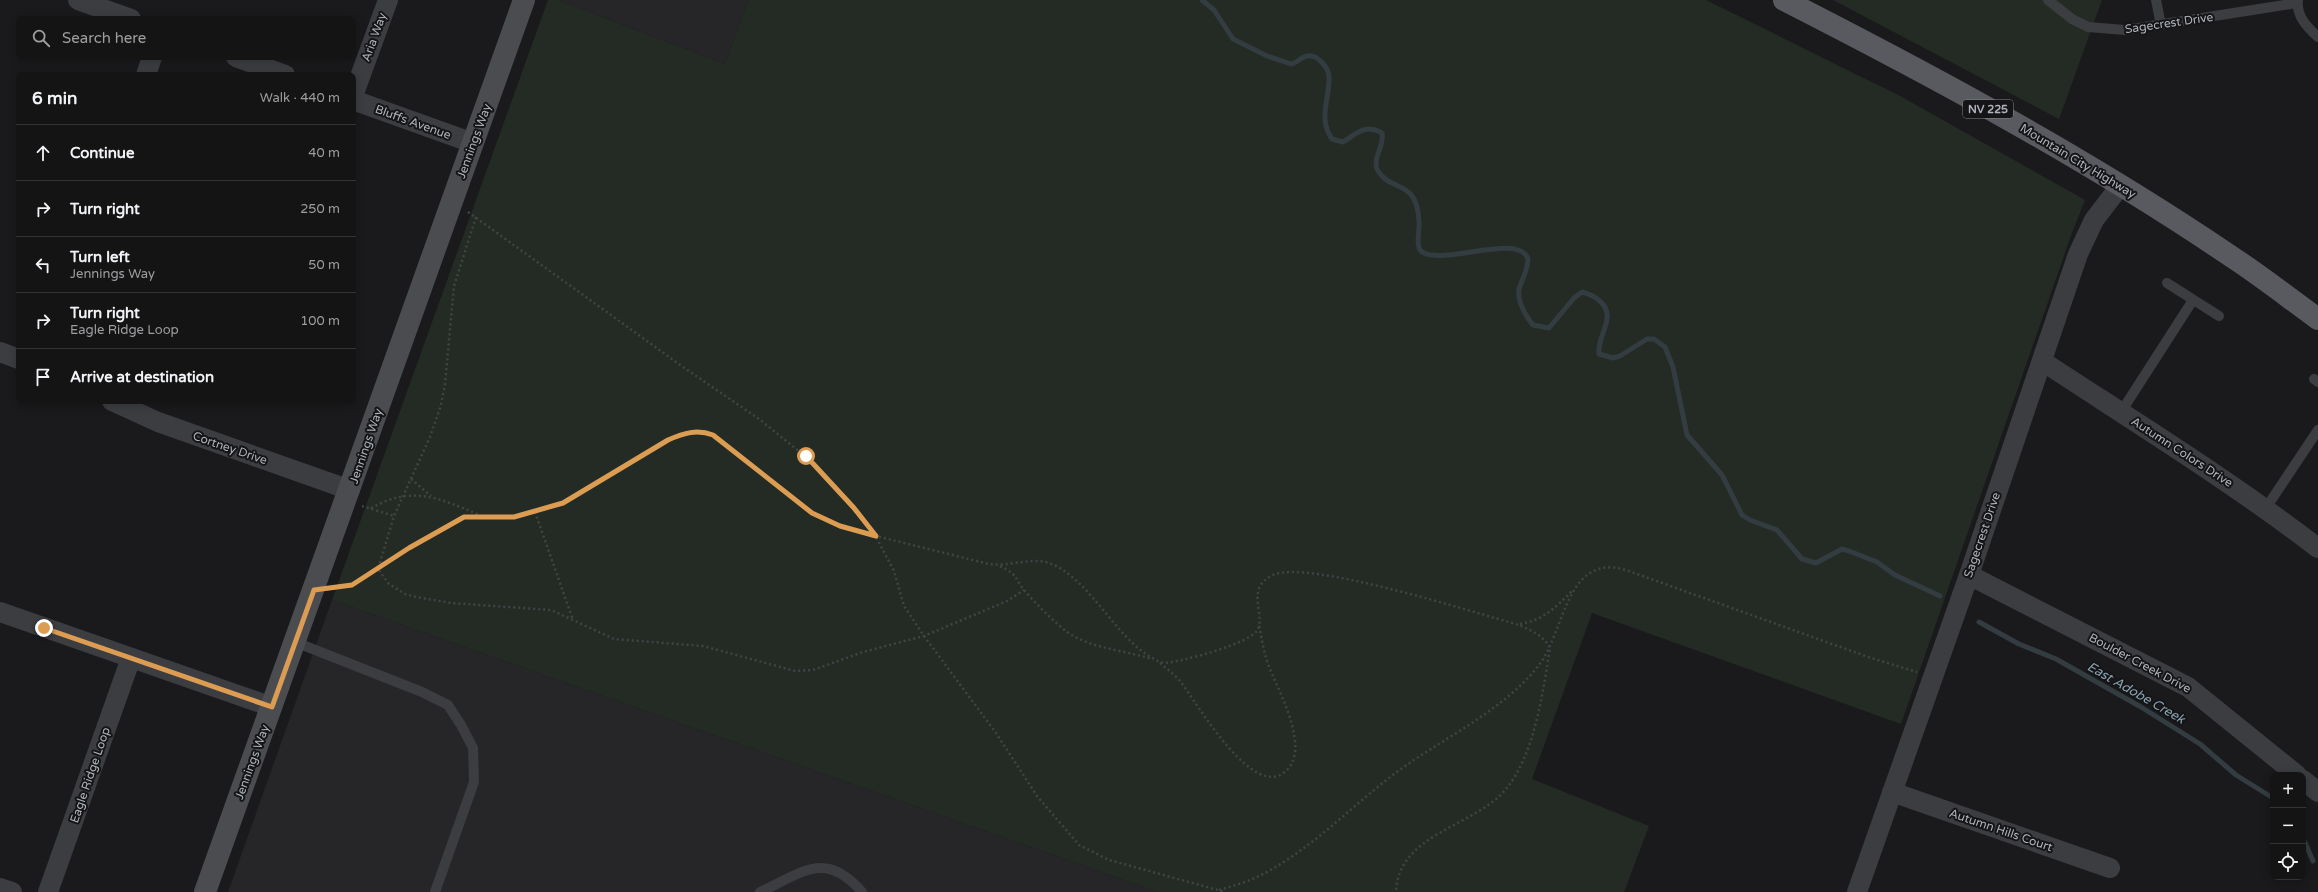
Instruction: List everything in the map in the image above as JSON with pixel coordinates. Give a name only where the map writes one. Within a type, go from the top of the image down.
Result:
[{"type":"main road","name":"Mountain City Highway","points":[[1784,0],[1997,114],[2120,186],[2232,257],[2318,319]]},
{"type":"street","points":[[78,0],[123,16]]},
{"type":"street","name":"Aria Way","points":[[356,88],[388,0]]},
{"type":"street","name":"Jennings Way","points":[[205,892],[524,0]]},
{"type":"street","points":[[147,72],[151,60]]},
{"type":"street","points":[[244,60],[277,72]]},
{"type":"street","name":"Bluffs Avenue","points":[[356,101],[473,143]]},
{"type":"street","name":"Sagecrest Drive","points":[[1857,892],[1969,575],[2078,254],[2094,220],[2120,186]]},
{"type":"street","points":[[0,352],[16,358]]},
{"type":"street","name":"Autumn Colors Drive","points":[[2042,361],[2266,508],[2318,548]]},
{"type":"street","name":"Cortney Drive","points":[[119,404],[158,422],[348,495]]},
{"type":"street","name":"Boulder Creek Drive","points":[[1969,575],[2188,687],[2293,772]]},
{"type":"street","points":[[0,612],[272,707]]},
{"type":"street","name":"Eagle Ridge Loop","points":[[48,892],[131,658]]},
{"type":"street","points":[[2306,782],[2318,792]]},
{"type":"street","name":"Autumn Hills Court","points":[[1892,792],[2110,868]]},
{"type":"street","points":[[0,888],[12,892]]},
{"type":"lane","name":"Sagecrest Drive","points":[[2048,0],[2072,19],[2088,27],[2125,30],[2297,2]]},
{"type":"lane","points":[[2156,0],[2161,25]]},
{"type":"lane","points":[[2297,2],[2305,25],[2318,37]]},
{"type":"lane","points":[[2168,283],[2219,316]]},
{"type":"lane","points":[[2121,412],[2193,300]]},
{"type":"lane","points":[[2266,508],[2318,430]]},
{"type":"lane","points":[[295,642],[422,692],[448,705],[461,725],[473,748],[474,782],[435,892]]},
{"type":"lane","points":[[760,892],[813,868],[831,868],[850,878],[862,892]]},
{"type":"path","points":[[453,200],[683,367],[779,434],[823,474],[861,515],[876,536],[894,571],[904,606],[924,636],[996,733],[1038,796],[1079,845],[1109,860],[1225,892]]},
{"type":"path","points":[[378,568],[394,516],[430,437],[440,405],[445,384],[454,286],[476,217]]},
{"type":"path","points":[[314,590],[352,585],[457,520],[471,516],[499,518],[535,512],[563,503],[668,440],[681,434],[697,432],[705,433],[720,440],[812,513],[840,526],[998,565],[1014,574],[1024,590],[1060,626],[1077,638],[1097,646],[1157,661],[1168,663],[1249,639],[1258,630],[1257,599],[1261,586],[1271,576],[1286,572],[1308,573],[1360,582],[1518,625],[1542,636],[1550,648],[1544,686],[1533,730],[1514,779],[1506,790],[1482,809],[1431,838],[1413,853],[1403,867],[1396,892]]},
{"type":"path","points":[[411,479],[432,496],[481,516]]},
{"type":"path","points":[[348,495],[370,508],[394,516]]},
{"type":"path","points":[[370,508],[382,502],[403,496],[432,496]]},
{"type":"path","points":[[535,512],[574,620]]},
{"type":"path","points":[[998,565],[1041,561],[1056,566],[1071,576],[1140,649],[1157,661],[1180,681],[1216,731],[1242,761],[1262,776],[1275,777],[1282,774],[1292,764],[1296,743],[1292,719],[1266,658],[1258,618]]},
{"type":"path","points":[[1518,625],[1532,622],[1548,614],[1584,576],[1594,569],[1617,567],[1871,658],[1933,676]]},
{"type":"path","points":[[378,568],[389,584],[405,594],[416,597],[451,603],[542,608],[551,610],[614,639],[703,646],[795,671],[813,670],[863,652],[924,636],[1007,601],[1024,590]]},
{"type":"path","points":[[1219,890],[1259,876],[1311,842],[1401,769],[1504,699],[1538,666],[1550,648],[1576,586]]},
{"type":"shaded area","points":[[548,0],[558,0],[725,64],[748,0],[1706,0],[1900,96],[2085,200],[2072,233],[1901,724],[1592,613],[1532,779],[1649,826],[1624,892],[1158,892],[332,600]]},
{"type":"shaded area","points":[[558,0],[748,0],[725,64]]},
{"type":"shaded area","points":[[1833,0],[2102,0],[2059,119]]},
{"type":"shaded area","points":[[332,600],[1158,892],[228,892]]},
{"type":"waterway","name":"East Adobe Creek","points":[[1202,0],[1214,10],[1233,39],[1267,56],[1291,64],[1307,56],[1315,57],[1322,63],[1329,75],[1329,87],[1325,110],[1328,132],[1332,139],[1343,142],[1358,132],[1366,129],[1376,130],[1382,133],[1382,143],[1377,157],[1376,166],[1384,178],[1409,192],[1414,199],[1419,222],[1418,244],[1421,251],[1435,255],[1449,255],[1497,249],[1511,249],[1522,252],[1528,259],[1528,263],[1519,289],[1519,298],[1525,313],[1533,325],[1549,328],[1574,298],[1582,292],[1597,299],[1606,309],[1607,321],[1599,347],[1599,354],[1613,358],[1620,356],[1647,339],[1654,339],[1665,347],[1673,367],[1687,435],[1722,475],[1742,515],[1750,520],[1777,530],[1802,559],[1816,563],[1842,549],[1877,562],[1895,575],[1940,596]]},
{"type":"waterway","name":"East Adobe Creek","points":[[1979,622],[2019,644],[2056,659],[2141,707],[2200,744],[2236,775],[2270,796]]},
{"type":"waterway","name":"East Adobe Creek","points":[[2306,844],[2313,861]]},
{"type":"route","points":[[44,628],[272,707],[314,590],[346,587],[352,585],[409,548],[464,517],[514,517],[526,515],[563,503],[668,440],[681,434],[697,432],[713,435],[732,448],[812,513],[840,526],[876,536],[861,515],[806,456]]}]
